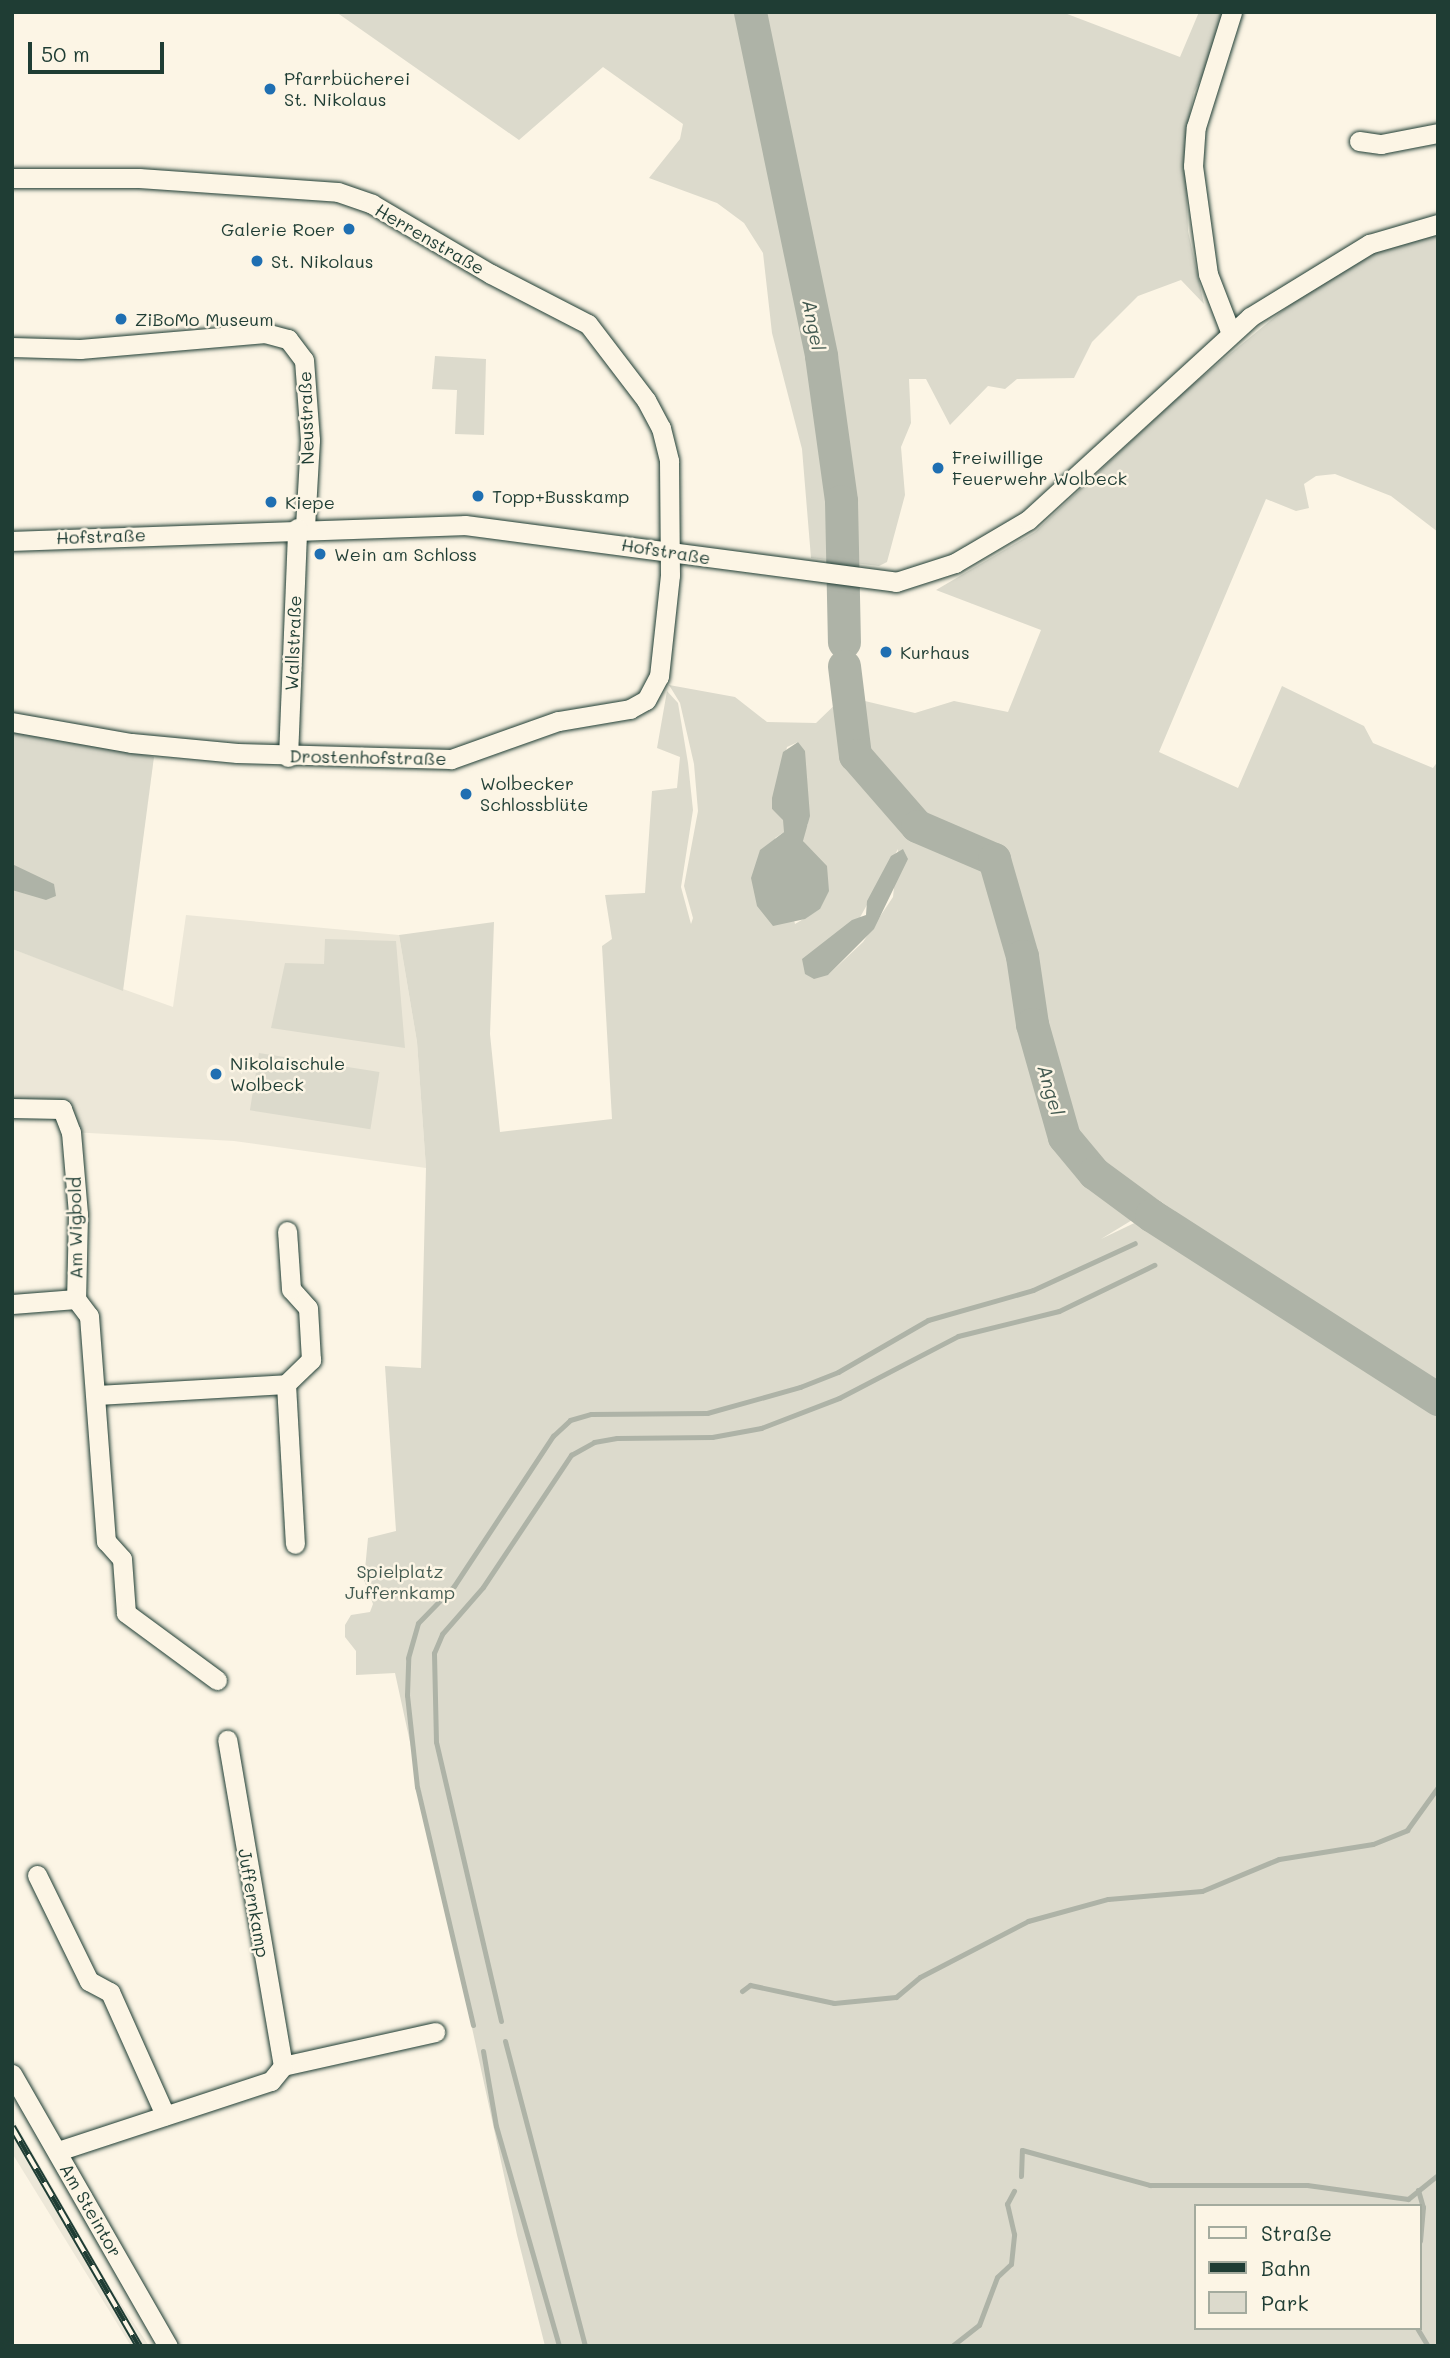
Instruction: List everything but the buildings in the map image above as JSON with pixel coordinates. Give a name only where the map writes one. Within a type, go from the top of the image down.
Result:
[{"type":"street","points":[[1230,331],[1212,288],[1202,244],[1193,157],[1203,98],[1232,12]]},
{"type":"street","points":[[1359,141],[1381,144],[1438,134]]},
{"type":"street","name":"Herrenstraße","points":[[12,178],[139,178],[338,192],[372,204],[491,274],[588,324],[646,400],[661,428],[670,461],[670,551]]},
{"type":"street","name":"Hofstraße","points":[[12,541],[301,528],[465,525],[670,551],[866,581],[896,582],[936,571],[1028,520],[1230,331],[1369,244],[1438,224]]},
{"type":"street","name":"Neustraße","points":[[12,348],[80,349],[265,333],[288,339],[304,360],[310,440],[301,528]]},
{"type":"street","name":"Wallstraße","points":[[288,757],[301,528]]},
{"type":"street","name":"Drostenhofstraße","points":[[12,722],[131,743],[288,757],[451,759],[558,721],[630,709],[646,701],[659,676],[670,551]]},
{"type":"street","name":"Am Wigbold","points":[[12,1108],[62,1109],[71,1132],[78,1214],[76,1299],[89,1316],[106,1541],[122,1559],[126,1613],[216,1680]]},
{"type":"street","points":[[97,1395],[286,1384],[311,1360],[308,1308],[292,1289],[287,1231]]},
{"type":"street","points":[[12,1304],[76,1299]]},
{"type":"street","points":[[286,1384],[295,1544]]},
{"type":"street","name":"Juffernkamp","points":[[227,1740],[283,2066]]},
{"type":"street","points":[[37,1875],[89,1981],[110,1992],[165,2115]]},
{"type":"street","points":[[58,2151],[271,2081],[283,2066],[435,2032]]},
{"type":"street","name":"Am Steintor","points":[[12,2074],[168,2346]]},
{"type":"shaded area","points":[[798,742],[805,751],[810,816],[803,841],[827,866],[829,891],[820,909],[805,919],[773,926],[757,906],[751,878],[760,850],[784,832],[783,820],[772,809],[772,798],[783,752]]},
{"type":"shaded area","points":[[903,849],[908,859],[874,929],[828,975],[814,979],[805,974],[802,959],[852,920],[866,915],[867,901],[891,856]]},
{"type":"shaded area","points":[[12,864],[54,884],[56,896],[46,900],[12,890]]},
{"type":"shaded area","name":"Nikolaischule Wolbeck","points":[[186,915],[399,935],[417,1042],[426,1168],[234,1141],[71,1132],[62,1109],[12,1108],[12,949],[173,1007]]},
{"type":"shaded area","points":[[12,2117],[110,2287],[149,2346],[131,2346],[12,2153]]},
{"type":"green space","points":[[336,12],[1062,12],[1180,57],[1199,12],[1226,12],[1210,62],[1194,92],[1185,143],[1188,231],[1204,304],[1181,280],[1138,296],[1092,342],[1074,378],[1017,379],[1005,389],[988,386],[950,425],[926,379],[909,379],[911,423],[901,447],[905,495],[887,562],[879,566],[811,558],[802,449],[772,333],[763,253],[744,223],[717,203],[649,178],[680,139],[683,124],[603,67],[519,140]]},
{"type":"green space","name":"Spielplatz Juffernkamp","points":[[1438,232],[1438,532],[1391,496],[1335,474],[1316,476],[1304,484],[1309,508],[1296,511],[1266,499],[1159,752],[1238,788],[1282,686],[1364,726],[1373,743],[1433,768],[1438,761],[1438,2346],[545,2346],[517,2235],[395,1673],[356,1675],[356,1651],[345,1637],[345,1625],[351,1615],[370,1612],[373,1604],[364,1580],[368,1538],[396,1531],[385,1366],[421,1368],[426,1168],[417,1042],[399,935],[494,922],[490,1034],[500,1132],[612,1119],[602,946],[612,939],[605,895],[645,893],[652,791],[677,788],[680,757],[657,748],[667,691],[678,703],[688,763],[693,810],[681,887],[691,924],[693,918],[684,886],[698,811],[694,764],[680,703],[669,685],[735,697],[767,722],[816,723],[844,696],[915,713],[954,701],[1008,712],[1041,630],[936,590],[1035,532],[1180,395],[1310,288],[1369,253]],"holes":[[[798,742],[808,824],[802,836],[820,909],[795,924],[775,838],[784,832],[784,820],[772,809],[787,747]],[[898,849],[893,897],[863,942],[828,975]],[[1006,858],[1030,955],[1042,1032],[1067,1115],[1096,1159],[1175,1211],[1151,1215],[1101,1239],[1142,1214],[1097,1183],[1057,1139],[991,866]]]},
{"type":"green space","points":[[435,356],[486,359],[484,435],[455,434],[457,390],[432,389]]},
{"type":"green space","points":[[12,727],[154,757],[123,991],[12,949]]},
{"type":"green space","points":[[325,939],[396,941],[405,1048],[271,1028],[285,963],[324,964]]},
{"type":"green space","points":[[259,1053],[379,1072],[370,1129],[250,1110]]},
{"type":"waterway","name":"Angel","points":[[750,12],[821,356],[841,501],[844,642]]},
{"type":"waterway","name":"Angel","points":[[844,666],[855,755],[917,826],[994,859],[1022,956],[1032,1024],[1064,1137],[1094,1173],[1151,1215],[1438,1399]]},
{"type":"waterway","points":[[1155,1232],[1164,1223]]},
{"type":"waterway","points":[[473,2025],[417,1787],[407,1695],[408,1658],[418,1623],[454,1586],[553,1436],[570,1420],[591,1414],[707,1413],[800,1387],[838,1372],[928,1320],[1033,1290],[1135,1243]]},
{"type":"waterway","points":[[1185,1252],[1196,1244]]},
{"type":"waterway","points":[[501,2021],[436,1742],[434,1653],[442,1634],[483,1587],[571,1455],[594,1442],[617,1438],[712,1437],[761,1428],[839,1398],[958,1336],[1059,1311],[1154,1265]]},
{"type":"waterway","points":[[742,1991],[750,1985],[834,2003],[896,1997],[920,1977],[1028,1921],[1108,1899],[1202,1891],[1279,1859],[1373,1844],[1407,1830],[1438,1787]]},
{"type":"waterway","points":[[505,2041],[585,2346]]},
{"type":"waterway","points":[[483,2051],[496,2126],[559,2346]]},
{"type":"waterway","points":[[1021,2176],[1022,2150],[1150,2185],[1307,2185],[1408,2199],[1438,2175]]},
{"type":"waterway","points":[[1418,2190],[1423,2207],[1422,2218]]},
{"type":"waterway","points":[[952,2346],[979,2325],[997,2277],[1011,2264],[1014,2234],[1007,2204],[1014,2191]]},
{"type":"waterway","points":[[1418,2330],[1428,2346]]},
{"type":"railway","points":[[12,2127],[139,2346]]},
{"type":"place","name":"Pfarrbücherei St. Nikolaus","points":[[270,89]]},
{"type":"place","name":"Galerie Roer","points":[[349,229]]},
{"type":"place","name":"St. Nikolaus","points":[[257,261]]},
{"type":"place","name":"ZiBoMo Museum","points":[[121,319]]},
{"type":"place","name":"Freiwillige Feuerwehr Wolbeck","points":[[938,468]]},
{"type":"place","name":"Topp+Busskamp","points":[[478,496]]},
{"type":"place","name":"Kiepe","points":[[271,502]]},
{"type":"place","name":"Wein am Schloss","points":[[320,554]]},
{"type":"place","name":"Kurhaus","points":[[886,652]]},
{"type":"place","name":"Wolbecker Schlossblüte","points":[[466,794]]},
{"type":"place","name":"Nikolaischule Wolbeck","points":[[216,1074]]}]
